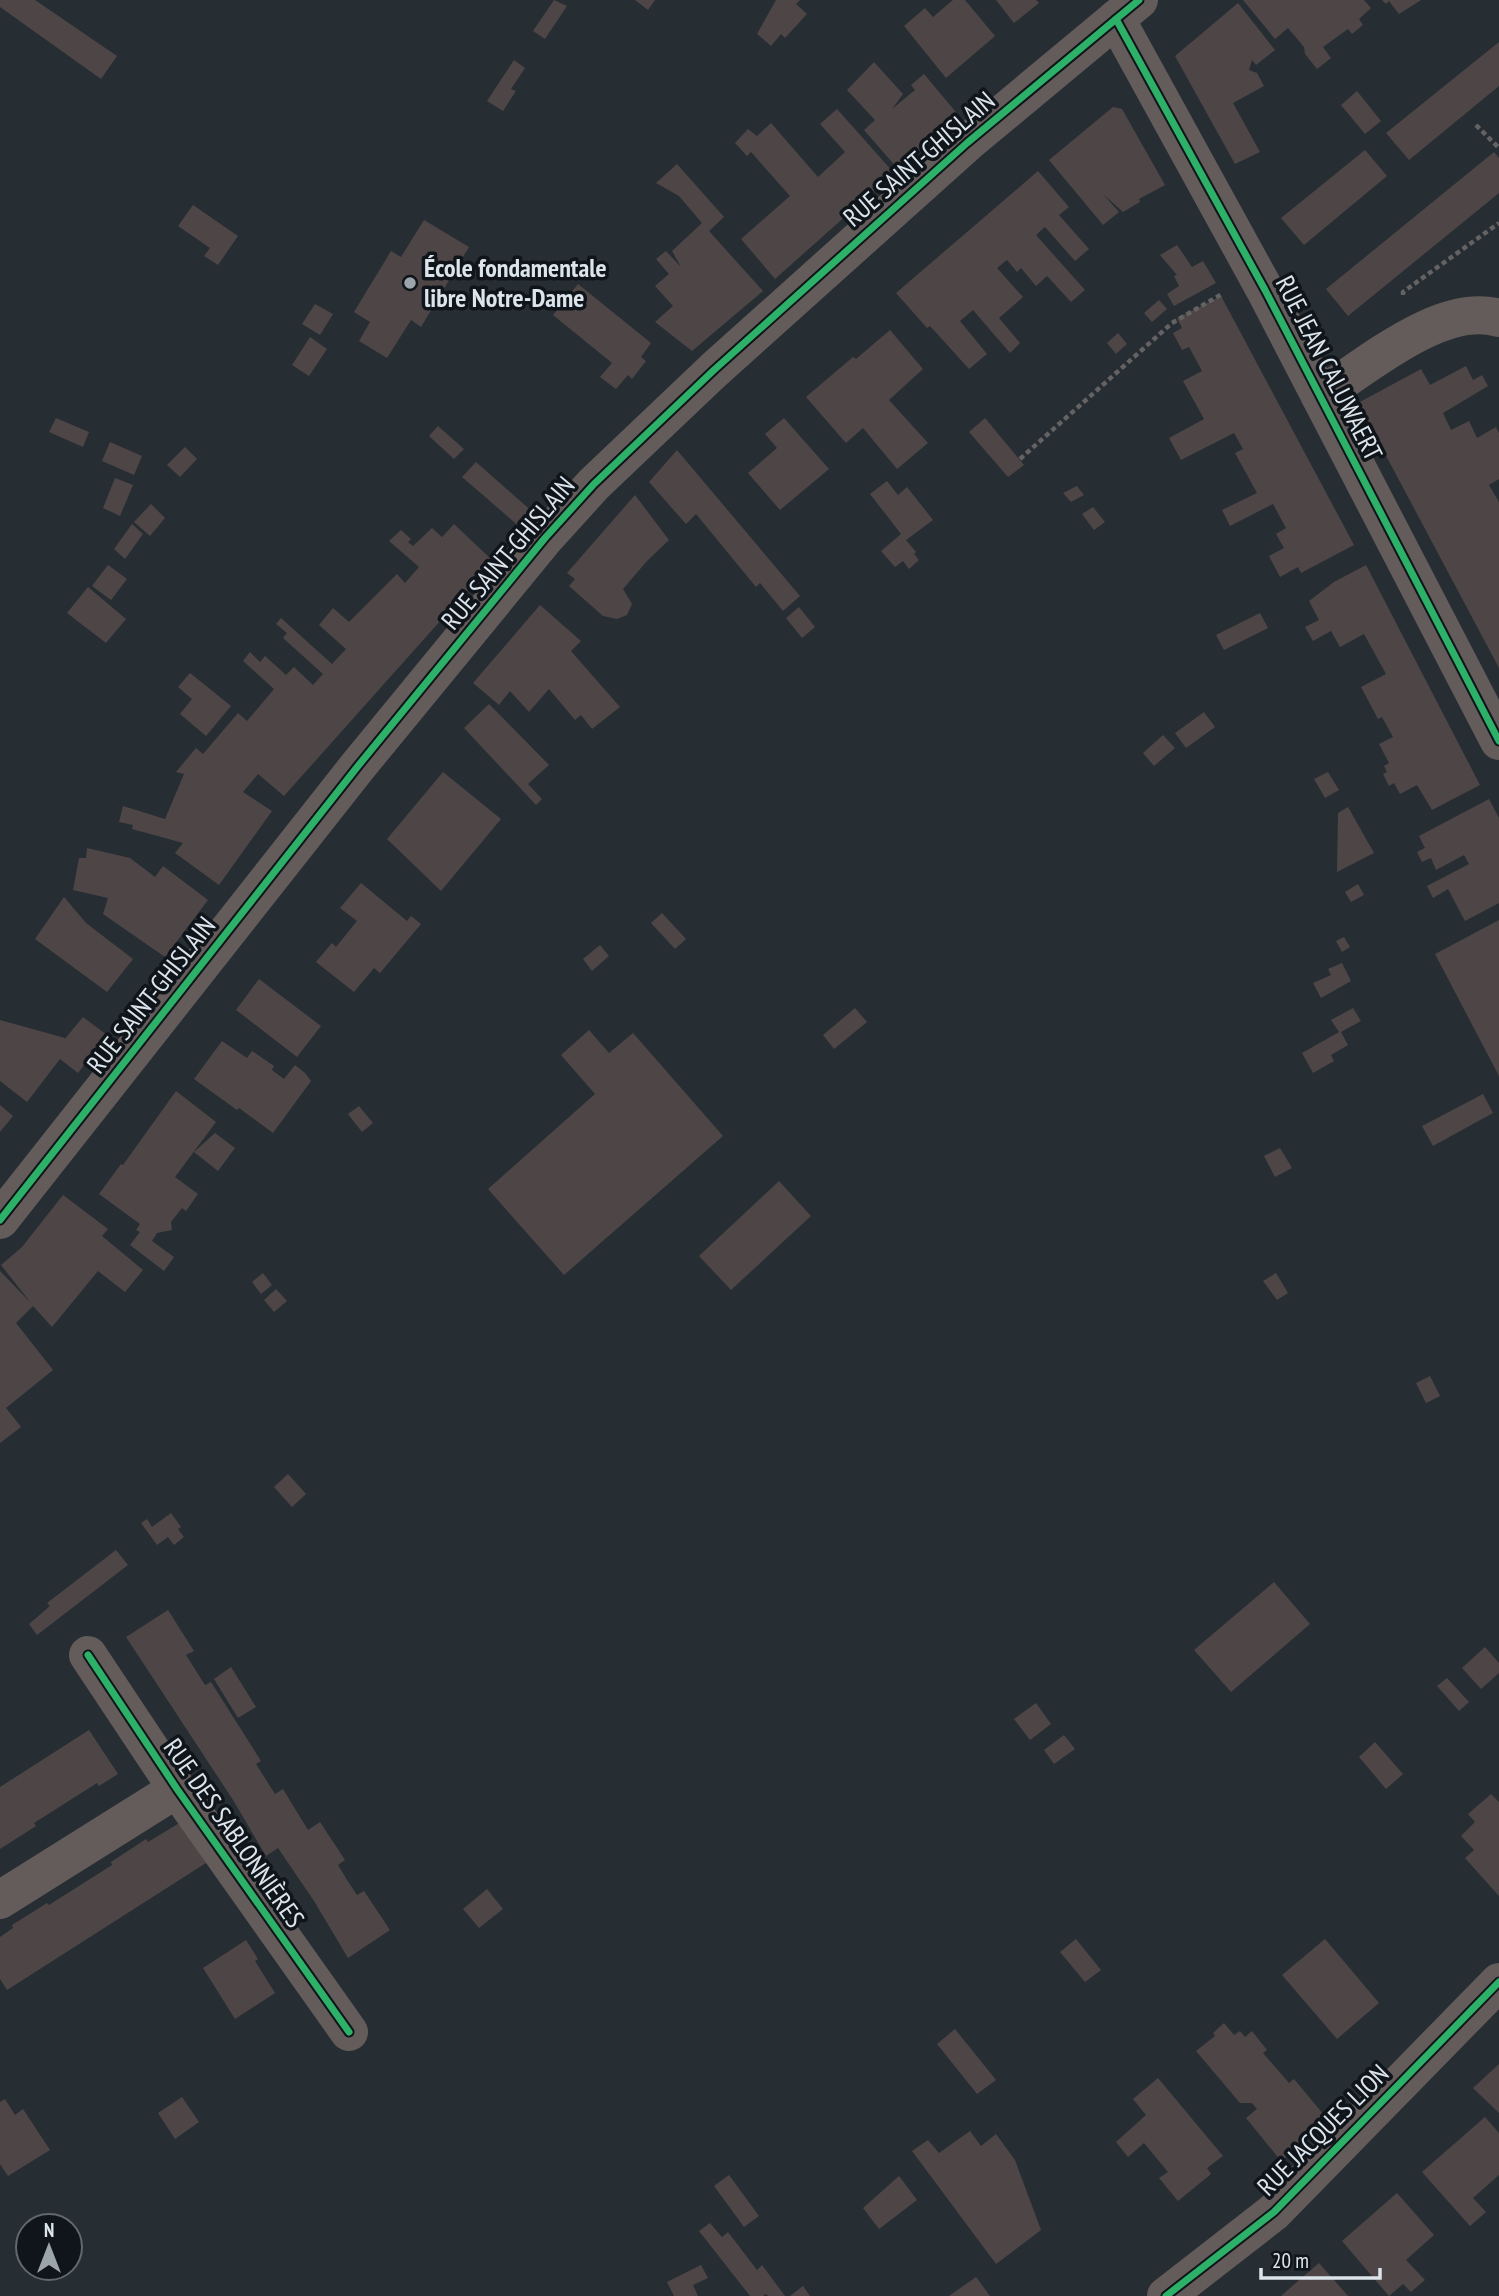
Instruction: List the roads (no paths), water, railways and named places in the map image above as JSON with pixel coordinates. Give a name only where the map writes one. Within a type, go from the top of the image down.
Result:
[{"type":"street","name":"RUE JEAN CALUWAERT","points":[[1127,9],[1256,274],[1499,741]]},
{"type":"street","name":"RUE SAINT-GHISLAIN","points":[[0,1220],[358,766],[545,538],[594,484],[714,370],[967,142],[1127,9]]},
{"type":"street","points":[[1320,396],[1433,324],[1455,317],[1484,314],[1499,318]]},
{"type":"street","name":"RUE DES SABLONNIÈRES","points":[[88,1655],[177,1789],[349,2032]]},
{"type":"street","name":"RUE DES SABLONNIÈRES","points":[[0,1900],[177,1789]]},
{"type":"street","name":"RUE JACQUES LION","points":[[1166,2296],[1274,2211],[1499,1982]]},
{"type":"place","name":"École fondamentale libre Notre-Dame","points":[[410,283]]}]
